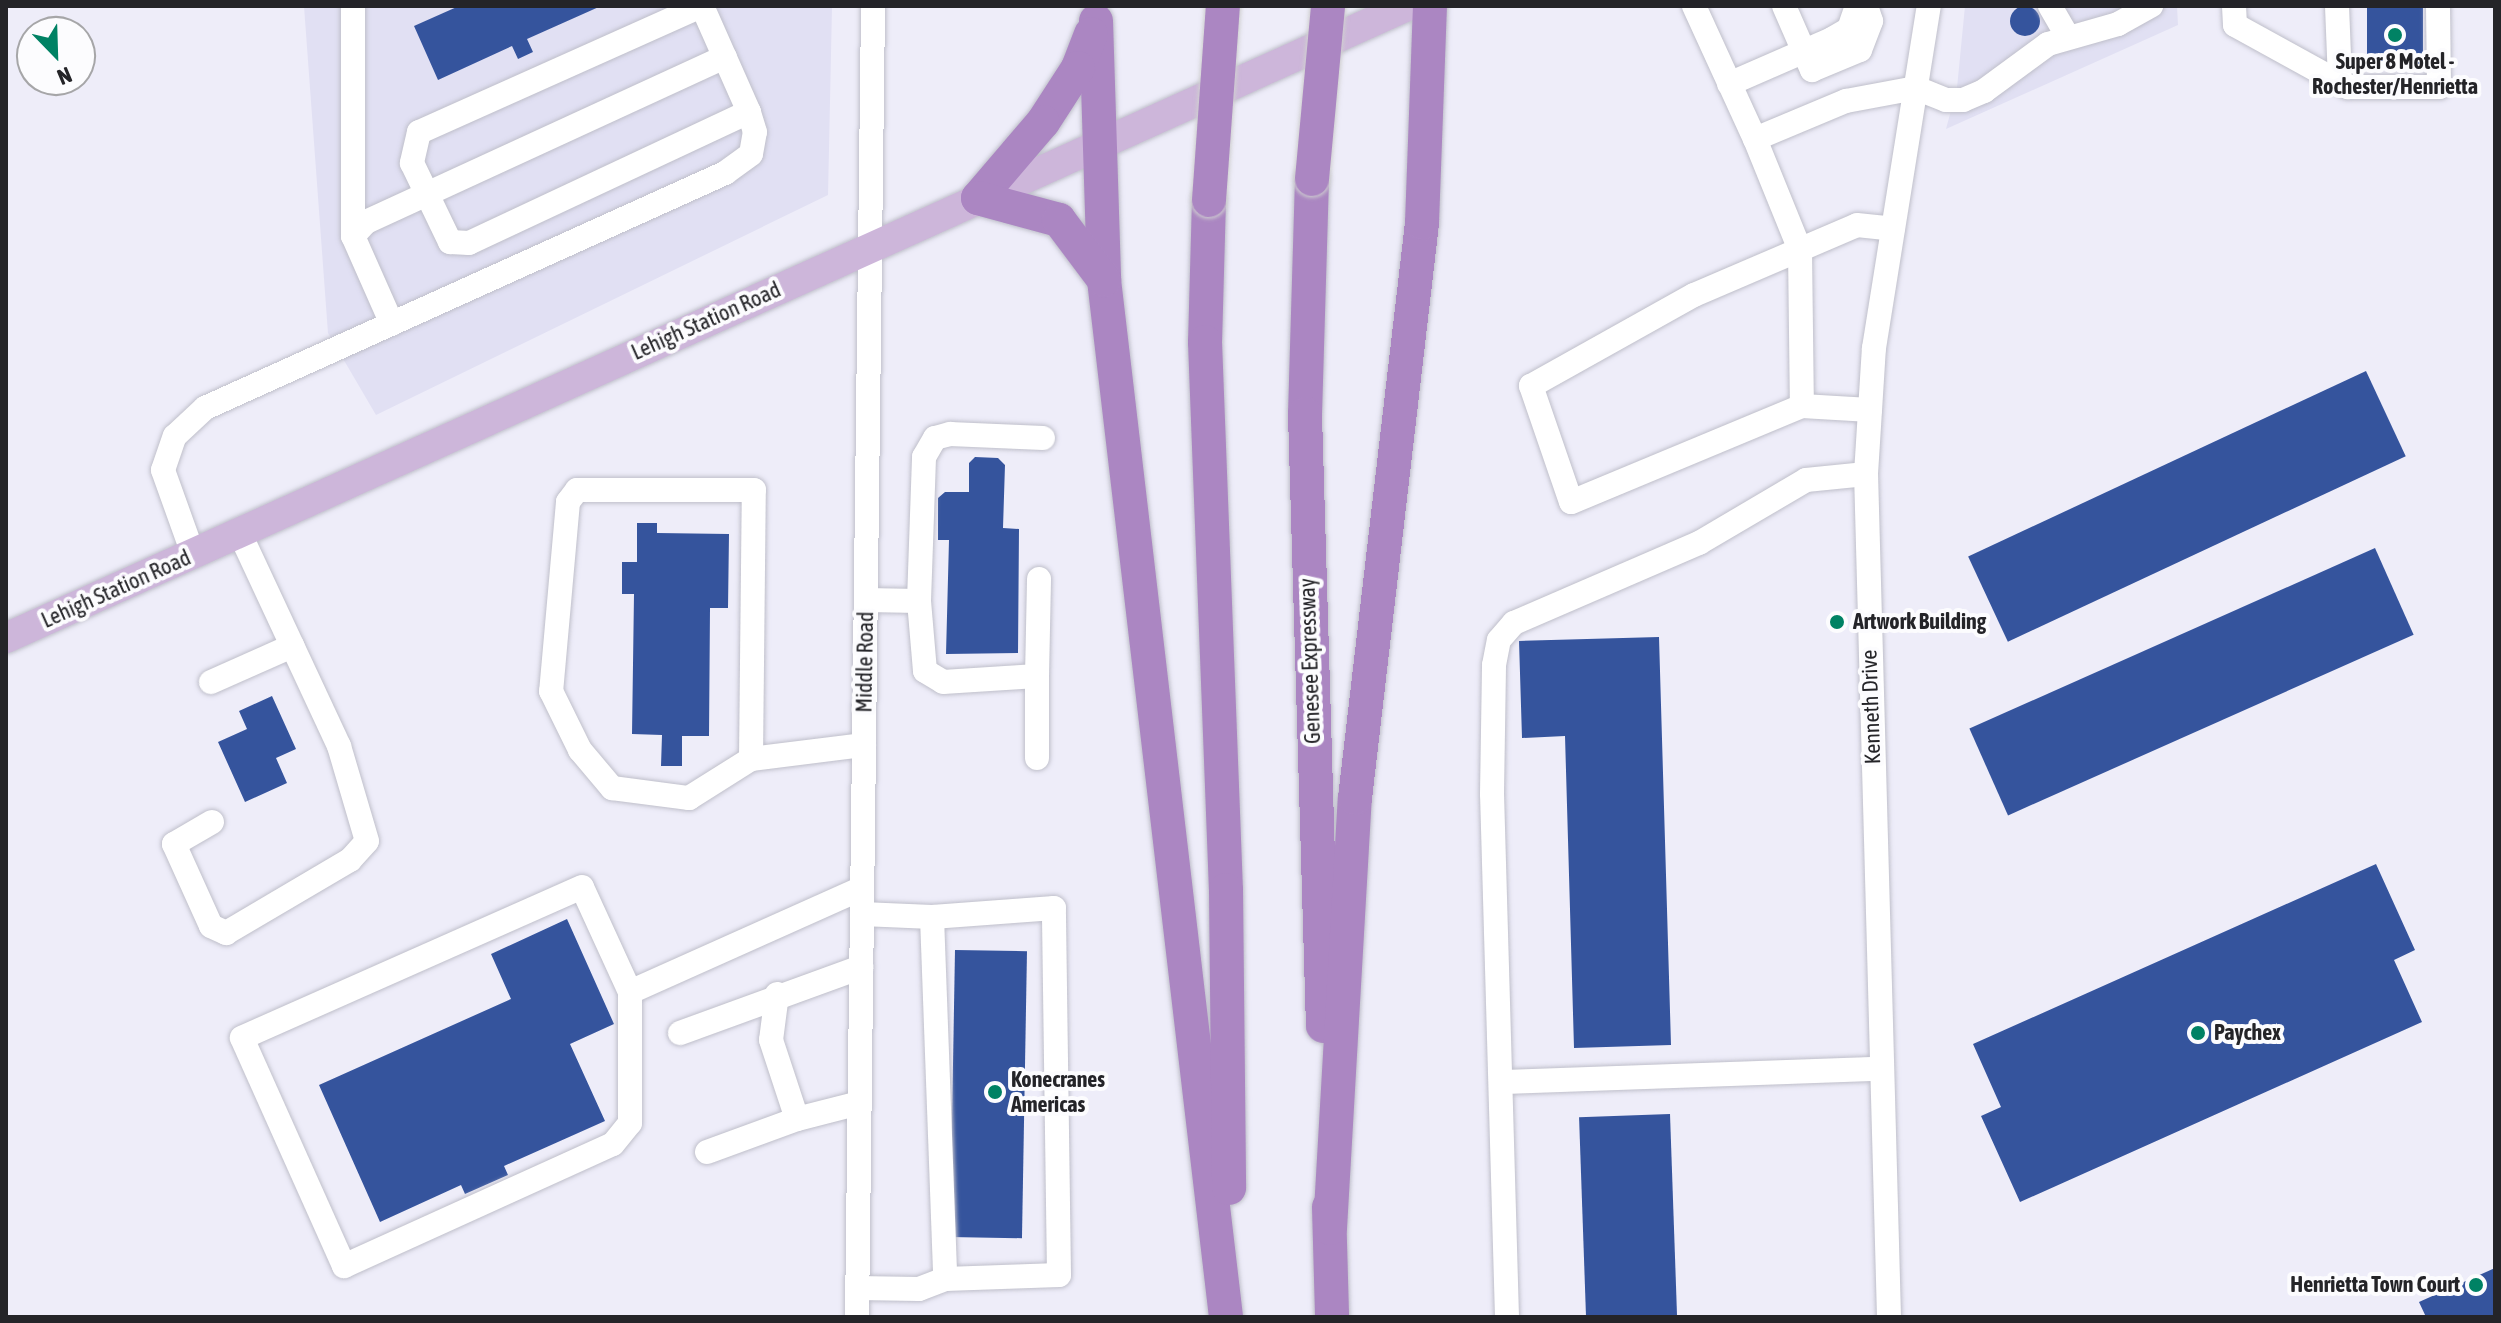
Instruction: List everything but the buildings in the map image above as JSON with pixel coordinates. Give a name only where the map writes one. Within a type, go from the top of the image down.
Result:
[{"type":"highway","points":[[1223,6],[1209,200],[1205,342],[1229,1055],[1226,1317]]},
{"type":"highway","name":"Genesee Expressway","points":[[1328,6],[1312,179],[1307,538],[1332,1317]]},
{"type":"highway","points":[[1330,1228],[1355,798],[1422,223],[1430,6]]},
{"type":"highway","points":[[1097,13],[1096,145],[1104,280],[1226,1317]]},
{"type":"highway","points":[[1097,13],[1078,68],[1043,122],[978,198],[1059,220],[1104,280]]},
{"type":"main road","name":"Lehigh Station Road","points":[[6,638],[1407,6]]},
{"type":"street","points":[[353,6],[353,236],[392,324]]},
{"type":"street","points":[[193,554],[163,470],[175,436],[205,408],[725,173],[751,154],[755,132],[749,112],[702,6],[419,132],[412,163],[450,242],[469,243],[749,112]]},
{"type":"street","name":"Middle Road","points":[[857,1317],[873,6]]},
{"type":"street","points":[[1694,6],[1755,139],[1800,250],[1802,406]]},
{"type":"street","points":[[1784,6],[1808,61]]},
{"type":"street","points":[[1808,61],[1849,29],[1857,6]]},
{"type":"street","points":[[1729,84],[1808,61],[1860,50],[1871,21],[1866,6]]},
{"type":"street","name":"Kenneth Drive","points":[[1889,1317],[1866,474],[1874,348],[1929,6]]},
{"type":"street","points":[[2050,6],[2067,35]]},
{"type":"street","points":[[1755,139],[1846,101],[1916,88],[1946,100],[1963,100],[1984,91],[2023,58],[2067,35],[2118,24],[2151,6]]},
{"type":"street","points":[[2234,6],[2235,25],[2348,87],[2439,87],[2438,6]]},
{"type":"street","points":[[2337,6],[2340,82]]},
{"type":"street","points":[[353,236],[366,222],[725,57]]},
{"type":"street","points":[[1870,410],[1802,406],[1571,502],[1531,386],[1694,295],[1857,225],[1893,229]]},
{"type":"street","points":[[1037,676],[943,682],[925,671],[919,601],[924,457],[935,438],[950,434],[1043,438]]},
{"type":"street","points":[[1507,1317],[1492,794],[1494,665],[1499,640],[1514,623],[1699,543],[1806,480],[1866,474]]},
{"type":"street","points":[[751,759],[754,490],[577,490],[568,502],[551,691],[580,750],[612,788],[689,798],[751,759],[864,745]]},
{"type":"street","points":[[212,822],[174,844],[211,926],[226,933],[350,860],[367,841],[339,746],[239,532]]},
{"type":"street","points":[[1037,758],[1039,579]]},
{"type":"street","points":[[866,600],[919,601]]},
{"type":"street","points":[[211,682],[292,646]]},
{"type":"street","points":[[582,887],[630,992],[630,1123],[613,1144],[344,1266],[242,1038],[582,887]]},
{"type":"street","points":[[630,992],[862,888]]},
{"type":"street","points":[[857,1288],[919,1289],[945,1279],[1059,1275],[1054,908],[932,917],[862,914]]},
{"type":"street","points":[[932,917],[945,1279]]},
{"type":"street","points":[[680,1033],[777,994],[861,967]]},
{"type":"street","points":[[777,994],[771,1040],[797,1119]]},
{"type":"street","points":[[1502,1082],[1881,1069]]},
{"type":"street","points":[[707,1152],[797,1119],[860,1103]]},
{"type":"shaded area","points":[[304,6],[832,6],[828,195],[376,415],[328,333]]},
{"type":"shaded area","points":[[1965,6],[2177,6],[2178,25],[1946,129],[1957,88]]},
{"type":"place","name":"Super 8 Motel - Rochester/Henrietta","points":[[2395,35]]},
{"type":"place","name":"Artwork Building","points":[[1837,622]]},
{"type":"place","name":"Paychex","points":[[2198,1033]]},
{"type":"place","name":"Konecranes Americas","points":[[995,1092]]},
{"type":"place","name":"Henrietta Town Court","points":[[2476,1285]]}]
